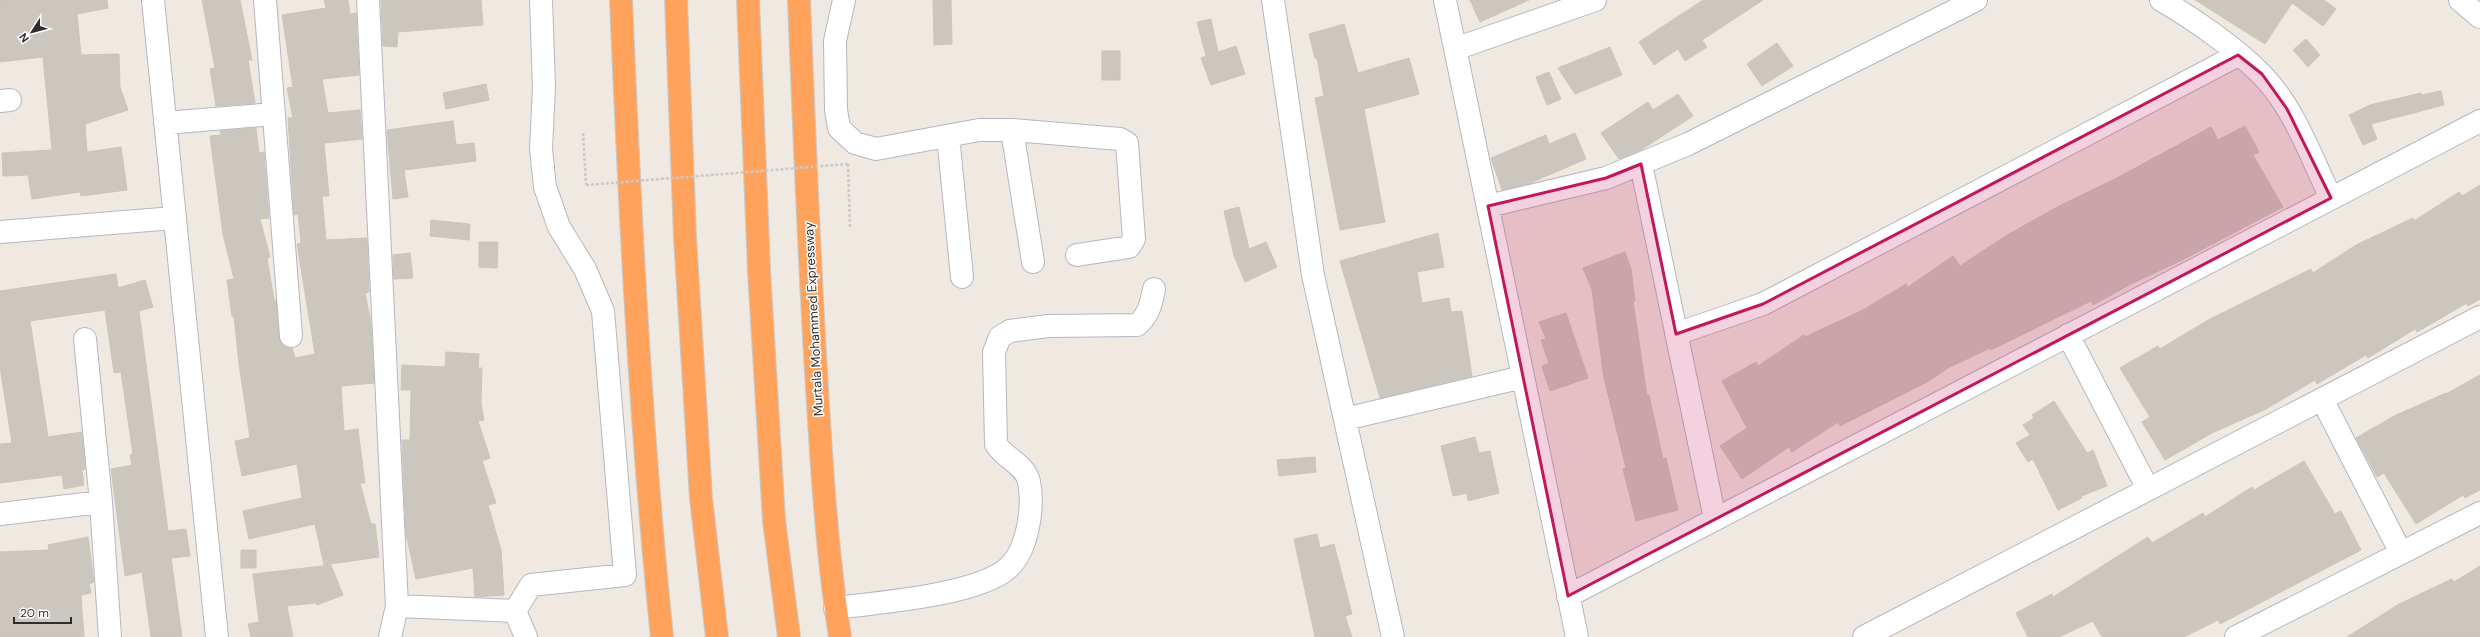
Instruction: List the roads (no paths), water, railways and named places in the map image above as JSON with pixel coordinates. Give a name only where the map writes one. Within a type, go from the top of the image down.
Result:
[{"type":"highway","points":[[621,0],[635,313],[648,508],[662,637]]},
{"type":"highway","points":[[676,0],[685,237],[699,466],[717,637]]},
{"type":"highway","points":[[748,0],[759,270],[774,520],[789,637]]},
{"type":"highway","name":"Murtala Mohammed Expressway","points":[[799,0],[808,245],[829,560],[840,637]]},
{"type":"street","points":[[153,0],[217,637]]},
{"type":"street","points":[[265,0],[291,336]]},
{"type":"street","points":[[368,0],[397,606],[390,637]]},
{"type":"street","points":[[515,612],[531,585],[625,575],[603,311],[585,269],[559,227],[545,187],[541,149],[544,87],[541,0]]},
{"type":"street","points":[[844,0],[835,41],[836,110],[840,128],[855,143],[876,149],[979,130],[1012,130],[1120,139],[1127,143],[1134,239],[1132,244],[1129,247],[1077,254]]},
{"type":"street","points":[[1274,0],[1313,275],[1393,637]]},
{"type":"street","points":[[1445,0],[1577,637]]},
{"type":"street","points":[[1455,48],[1595,0]]},
{"type":"street","points":[[1488,206],[1606,178],[1641,164],[1688,144],[1976,0]]},
{"type":"street","points":[[2161,0],[2196,21],[2262,74],[2287,109],[2331,198]]},
{"type":"street","points":[[2460,0],[2480,16]]},
{"type":"street","points":[[1676,334],[1763,304],[2238,55]]},
{"type":"street","points":[[165,123],[274,114]]},
{"type":"street","points":[[1568,596],[2480,120]]},
{"type":"street","points":[[1012,130],[1033,262]]},
{"type":"street","points":[[948,136],[962,277]]},
{"type":"street","points":[[1641,164],[1715,519]]},
{"type":"street","points":[[0,232],[174,218]]},
{"type":"street","points":[[835,608],[909,599],[976,585],[1008,568],[1022,550],[1029,522],[1029,481],[1023,470],[1001,453],[996,444],[994,352],[1000,337],[1010,331],[1048,326],[1137,325],[1144,318],[1150,307],[1154,289]]},
{"type":"street","points":[[1864,637],[2480,317]]},
{"type":"street","points":[[2068,335],[2148,489]]},
{"type":"street","points":[[85,339],[101,502],[110,637]]},
{"type":"street","points":[[1345,419],[1523,376]]},
{"type":"street","points":[[2322,399],[2401,553]]},
{"type":"street","points":[[0,514],[101,502]]},
{"type":"street","points":[[2236,637],[2480,513]]},
{"type":"street","points":[[397,606],[515,612]]},
{"type":"street","points":[[515,612],[526,637]]}]
